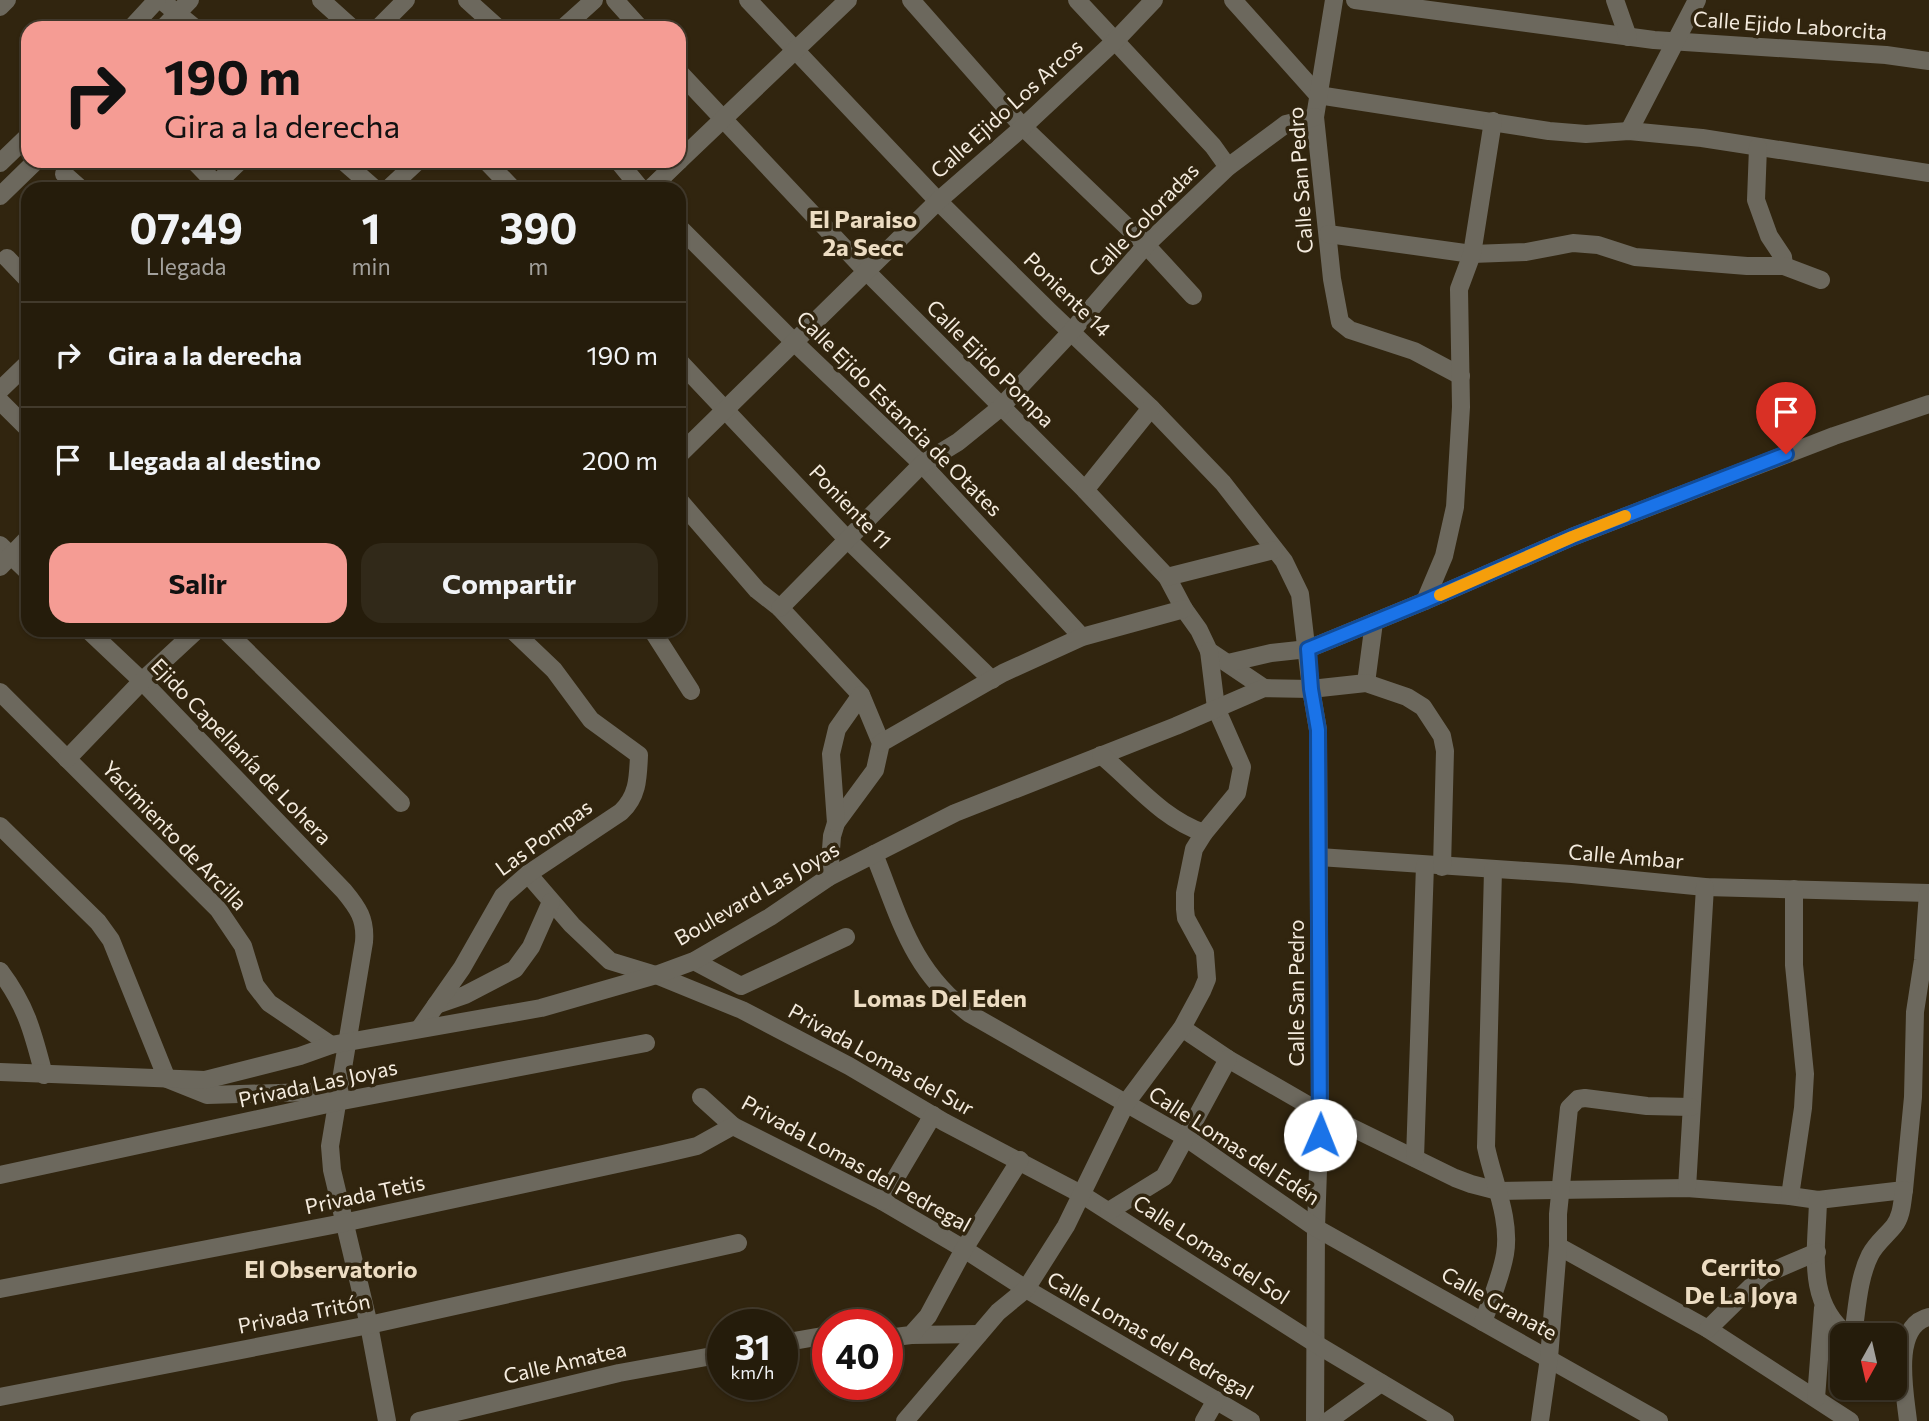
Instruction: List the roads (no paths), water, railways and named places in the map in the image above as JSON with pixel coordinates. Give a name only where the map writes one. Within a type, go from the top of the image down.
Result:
[{"type":"street","points":[[0,7],[7,0]]},
{"type":"street","points":[[138,21],[159,0],[184,6]]},
{"type":"street","points":[[321,0],[344,21]]},
{"type":"street","points":[[385,21],[406,0]]},
{"type":"street","points":[[467,0],[490,21]]},
{"type":"street","points":[[572,21],[594,0]]},
{"type":"street","points":[[615,0],[634,21]]},
{"type":"street","name":"Poniente 14","points":[[748,0],[938,201],[1151,408],[1223,483],[1284,561],[1300,594],[1308,649]]},
{"type":"street","points":[[686,154],[848,0]]},
{"type":"street","points":[[911,0],[1024,127],[1146,245],[1193,296]]},
{"type":"street","points":[[1077,0],[1213,146],[1228,167]]},
{"type":"street","name":"Calle Ejido Los Arcos","points":[[686,448],[938,201],[1024,127],[1154,0]]},
{"type":"street","points":[[1233,0],[1318,94],[1549,131],[1586,134],[1629,131],[1702,138],[1929,173]]},
{"type":"street","name":"Calle San Pedro","points":[[1334,0],[1315,117],[1340,322],[1350,330],[1414,351],[1461,376]]},
{"type":"street","name":"Calle Ejido Laborcita","points":[[1356,0],[1628,37],[1886,55],[1929,61]]},
{"type":"street","points":[[1615,0],[1628,37]]},
{"type":"street","points":[[1629,131],[1697,0]]},
{"type":"street","points":[[170,21],[184,6]]},
{"type":"street","name":"Calle Ejido Pompa","points":[[686,80],[867,272],[1000,408],[1085,490],[1167,577],[1209,651],[1264,688]]},
{"type":"street","name":"Calle Coloradas","points":[[780,608],[846,538],[922,464],[958,442],[1000,408],[1071,332],[1146,245],[1228,167],[1286,124],[1315,117]]},
{"type":"street","points":[[1425,601],[1444,556],[1455,507],[1461,376],[1460,289],[1472,254],[1493,121]]},
{"type":"street","points":[[0,163],[21,143]]},
{"type":"street","points":[[1758,147],[1756,200],[1769,236],[1783,257],[1784,266]]},
{"type":"street","points":[[0,196],[29,168]]},
{"type":"street","points":[[200,168],[212,182]]},
{"type":"street","points":[[221,182],[234,168]]},
{"type":"street","points":[[351,168],[367,182]]},
{"type":"street","points":[[396,182],[410,168]]},
{"type":"street","points":[[493,168],[506,182]]},
{"type":"street","points":[[624,168],[636,182]]},
{"type":"street","points":[[657,182],[672,168]]},
{"type":"street","points":[[64,174],[73,182]]},
{"type":"street","name":"Calle Ejido Estancia de Otates","points":[[686,234],[922,464],[1082,637]]},
{"type":"street","points":[[1328,234],[1472,254],[1526,252],[1573,243],[1598,245],[1635,257],[1747,266],[1784,266],[1821,280]]},
{"type":"street","points":[[7,258],[21,273]]},
{"type":"street","name":"Poniente 11","points":[[686,368],[846,538],[992,680]]},
{"type":"street","points":[[0,390],[21,370]]},
{"type":"street","points":[[0,401],[21,422]]},
{"type":"street","points":[[1228,663],[1271,653],[1308,649],[1585,532],[1834,436],[1929,404]]},
{"type":"street","points":[[1085,490],[1151,408]]},
{"type":"street","points":[[686,508],[757,590],[780,608],[862,695],[881,743],[875,770],[836,823],[832,836],[829,877]]},
{"type":"street","points":[[21,543],[4,556],[21,567]]},
{"type":"street","points":[[1167,577],[1274,550]]},
{"type":"street","points":[[881,743],[1003,673],[1082,637],[1184,609]]},
{"type":"street","points":[[1366,683],[1374,622]]},
{"type":"street","name":"Ejido Capellanía de Lohera","points":[[95,637],[142,681],[344,891],[357,908],[365,927],[352,1012]]},
{"type":"street","points":[[67,759],[142,681],[189,637]]},
{"type":"street","points":[[232,637],[401,803]]},
{"type":"street","name":"Las Pompas","points":[[420,1028],[462,968],[503,897],[528,874],[628,805],[636,788],[639,755],[591,720],[554,670],[519,637]]},
{"type":"street","points":[[656,637],[691,691]]},
{"type":"street","name":"Calle San Pedro","points":[[1308,649],[1318,730],[1320,1112],[1315,1421]]},
{"type":"street","points":[[905,1421],[998,1312],[1026,1289],[1066,1226],[1126,1103],[1182,1028],[1207,979],[1205,953],[1186,918],[1185,893],[1194,849],[1237,793],[1241,767],[1216,708],[1209,651]]},
{"type":"street","points":[[1264,688],[1311,689],[1366,683],[1407,697],[1423,708],[1442,736],[1446,772],[1441,834],[1434,866],[1415,1158]]},
{"type":"street","name":"Boulevard Las Joyas","points":[[0,1072],[205,1080],[300,1056],[339,1043],[541,1008],[656,975],[694,961],[770,917],[829,877],[955,813],[1264,688]]},
{"type":"street","name":"Yacimiento de Arcilla","points":[[0,692],[218,909],[243,946],[260,995],[269,1003],[339,1043]]},
{"type":"street","points":[[836,823],[831,754],[837,729],[862,695]]},
{"type":"street","points":[[1101,755],[1162,812],[1204,834]]},
{"type":"street","points":[[0,826],[98,922],[111,940],[167,1079],[207,1095],[312,1092],[337,1102]]},
{"type":"street","name":"Calle Lomas del Edén","points":[[874,854],[914,953],[950,999],[970,1014],[1185,1138],[1317,1228]]},
{"type":"street","name":"Calle Ambar","points":[[1319,857],[1572,874],[1705,887],[1929,893]]},
{"type":"street","points":[[1483,1322],[1505,1252],[1505,1230],[1498,1191],[1486,1147],[1493,870]]},
{"type":"street","name":"Privada Lomas del Sur","points":[[528,874],[551,902],[610,961],[656,975],[742,1010],[1081,1194]]},
{"type":"street","points":[[1687,1188],[1705,887]]},
{"type":"street","points":[[1790,1195],[1803,1108],[1805,1074],[1794,965],[1794,889]]},
{"type":"street","points":[[1854,1323],[1870,1255],[1900,1215],[1922,1032],[1929,893]]},
{"type":"street","points":[[436,1006],[466,995],[515,969],[531,947],[551,902]]},
{"type":"street","points":[[717,1001],[741,986],[846,937]]},
{"type":"street","points":[[694,961],[741,986]]},
{"type":"street","points":[[0,971],[29,1018],[44,1075]]},
{"type":"street","points":[[376,1036],[352,1012],[339,1043],[337,1102],[330,1146],[332,1170],[369,1325],[387,1421]]},
{"type":"street","points":[[1182,1028],[1228,1059],[1320,1112],[1471,1185],[1498,1191],[1687,1188],[1790,1195],[1818,1200],[1904,1190]]},
{"type":"street","name":"Privada Las Joyas","points":[[0,1175],[337,1102],[646,1043]]},
{"type":"street","points":[[1109,1211],[1164,1177],[1228,1059]]},
{"type":"street","name":"Privada Lomas del Pedregal","points":[[701,1097],[733,1126],[882,1201],[1026,1289]]},
{"type":"street","points":[[1540,1421],[1549,1358],[1558,1214],[1569,1108],[1578,1099],[1691,1107]]},
{"type":"street","points":[[882,1201],[933,1115]]},
{"type":"street","name":"Privada Tetis","points":[[0,1289],[343,1223],[696,1146],[733,1126]]},
{"type":"street","points":[[911,1335],[928,1317],[964,1249],[1020,1160]]},
{"type":"street","name":"Calle Lomas del Sol","points":[[1081,1194],[1316,1344],[1445,1421]]},
{"type":"street","points":[[1816,1398],[1823,1308],[1817,1270],[1818,1200]]},
{"type":"street","name":"Calle Granate","points":[[1317,1228],[1659,1421]]},
{"type":"street","name":"Privada Tritón","points":[[0,1397],[369,1325],[738,1243]]},
{"type":"street","points":[[1558,1246],[1708,1329],[1850,1421]]},
{"type":"street","points":[[1708,1329],[1763,1275],[1817,1252]]},
{"type":"street","name":"Calle Lomas del Pedregal","points":[[1026,1289],[1251,1421]]},
{"type":"street","points":[[1823,1308],[1835,1323]]},
{"type":"street","points":[[1908,1334],[1912,1328],[1929,1317]]},
{"type":"street","points":[[903,1336],[979,1334]]},
{"type":"street","name":"Calle Amatea","points":[[419,1421],[619,1373],[707,1357]]},
{"type":"street","points":[[1328,1421],[1381,1383]]},
{"type":"street","points":[[1204,1421],[1216,1400]]},
{"type":"street","points":[[1904,1400],[1908,1421]]},
{"type":"district","name":"El Paraiso 2a Secc","points":[[863,234]]},
{"type":"district","name":"Lomas Del Eden","points":[[940,999]]},
{"type":"district","name":"El Observatorio","points":[[331,1270]]},
{"type":"district","name":"Cerrito De La Joya","points":[[1741,1282]]}]
